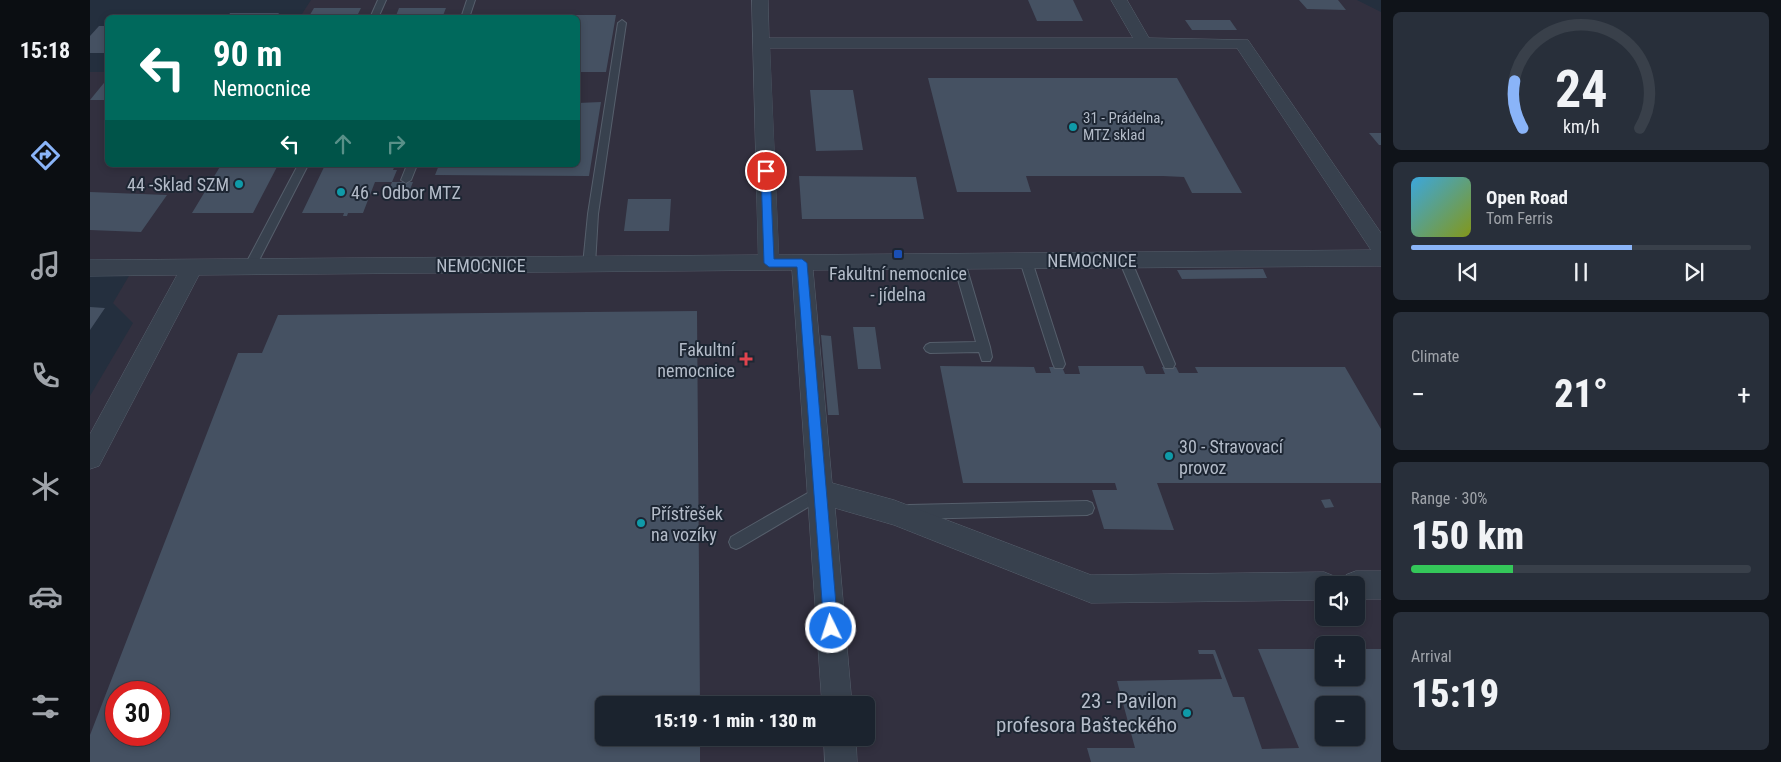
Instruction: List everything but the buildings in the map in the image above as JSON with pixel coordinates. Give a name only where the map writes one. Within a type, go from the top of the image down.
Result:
[{"type":"street","points":[[760,0],[769,263]]},
{"type":"street","points":[[1119,0],[1143,42]]},
{"type":"street","points":[[762,43],[1242,43],[1381,249]]},
{"type":"street","name":"NEMOCNICE","points":[[90,268],[1381,258]]},
{"type":"street","points":[[802,263],[836,696]]},
{"type":"street","points":[[90,458],[192,268]]},
{"type":"street","points":[[820,492],[894,513],[1091,589],[1315,586]]},
{"type":"street","points":[[1365,585],[1381,585]]},
{"type":"street","points":[[841,746],[842,762]]},
{"type":"lane","points":[[375,15],[382,0]]},
{"type":"lane","points":[[466,15],[472,0]]},
{"type":"lane","points":[[589,265],[593,214],[622,23]]},
{"type":"lane","points":[[250,267],[302,167]]},
{"type":"lane","points":[[406,180],[411,167]]},
{"type":"lane","points":[[1125,260],[1170,364]]},
{"type":"lane","points":[[1026,261],[1060,364]]},
{"type":"lane","points":[[930,348],[985,352],[959,262]]},
{"type":"lane","points":[[736,542],[820,492]]},
{"type":"lane","points":[[894,513],[1087,508]]},
{"type":"shaded area","name":"Fakultní nemocnice","points":[[311,0],[1357,0],[1381,12],[1381,762],[90,762],[90,396],[133,323],[113,303],[139,259],[90,259],[90,72],[105,72],[105,167],[580,167],[580,15],[301,15]]},
{"type":"place","name":"31 - Prádelna, MTZ sklad","points":[[1073,127]]},
{"type":"place","name":"44 -Sklad SZM","points":[[239,184]]},
{"type":"place","name":"46 - Odbor MTZ","points":[[341,192]]},
{"type":"place","name":"Fakultní nemocnice - jídelna","points":[[898,254]]},
{"type":"place","name":"Fakultní nemocnice","points":[[746,359]]},
{"type":"place","name":"30 - Stravovací provoz","points":[[1169,456]]},
{"type":"place","name":"Přístřešek na vozíky","points":[[641,523]]},
{"type":"place","name":"23 - Pavilon profesora Bašteckého","points":[[1187,713]]},
{"type":"route","points":[[766,171],[769,263],[802,263],[831,628]]}]
